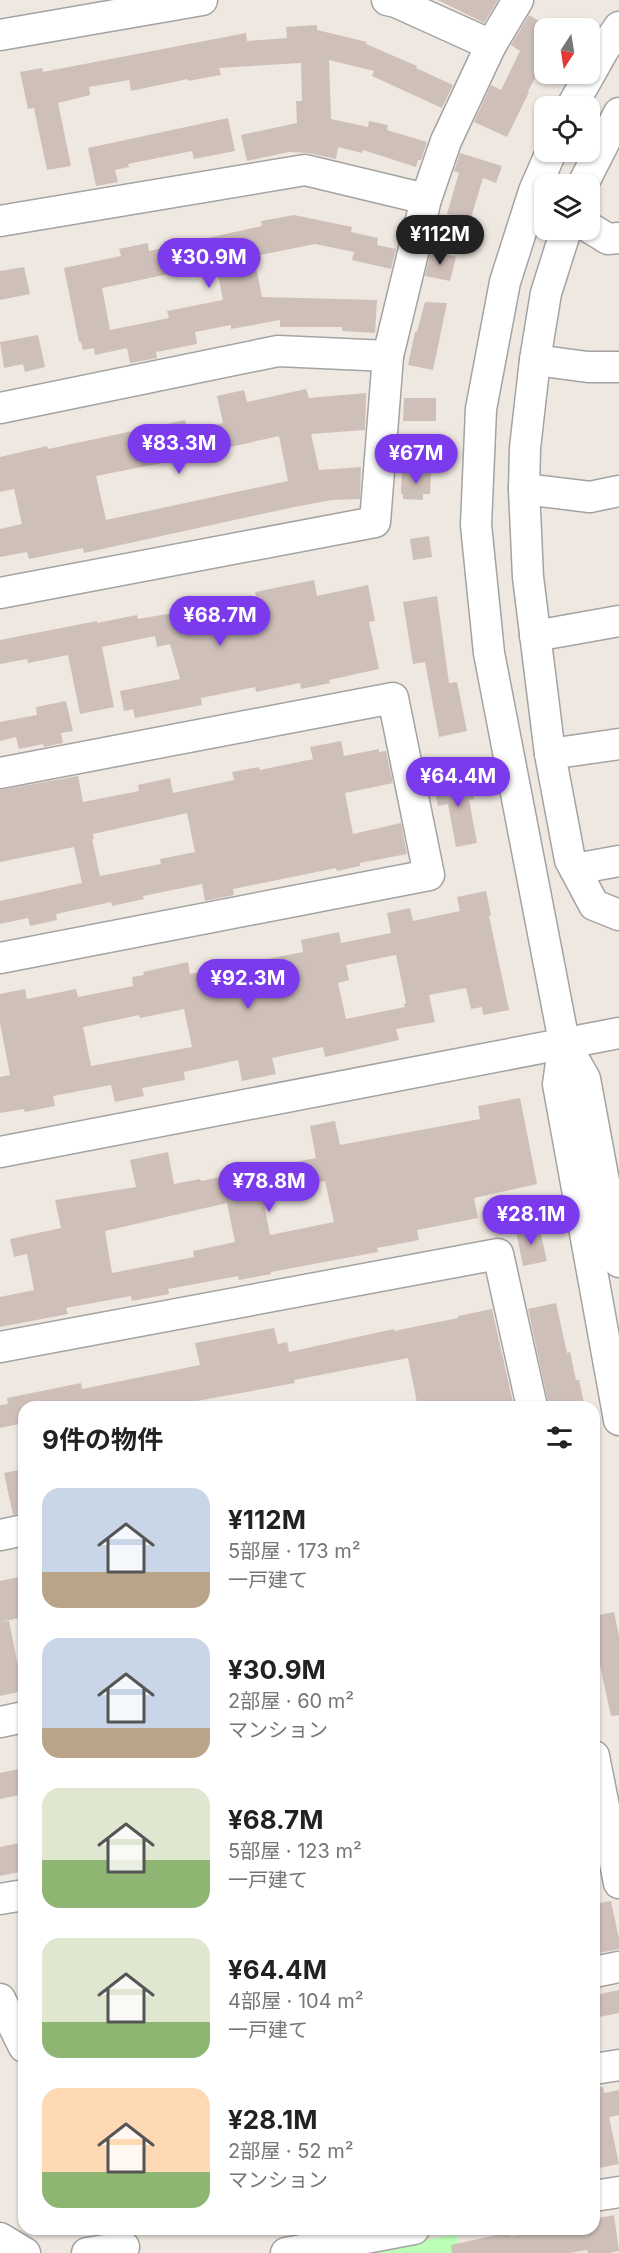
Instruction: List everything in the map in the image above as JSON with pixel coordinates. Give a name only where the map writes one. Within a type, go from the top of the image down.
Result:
[{"type":"street","points":[[0,35],[151,4],[202,0]]},
{"type":"street","points":[[387,0],[490,45]]},
{"type":"street","points":[[0,593],[375,522],[388,356],[426,199],[446,141],[490,45],[518,0]]},
{"type":"street","points":[[578,96],[619,27]]},
{"type":"street","points":[[588,174],[618,116]]},
{"type":"street","points":[[547,162],[534,191],[505,282],[481,410],[476,525],[489,653],[564,1042],[585,1079],[619,1262]]},
{"type":"street","points":[[0,221],[304,170],[426,199]]},
{"type":"street","points":[[600,234],[608,239],[619,238]]},
{"type":"street","points":[[563,240],[546,292],[535,360],[525,448],[524,489],[528,577],[550,754],[570,860],[594,905],[619,915]]},
{"type":"street","points":[[0,408],[278,351],[388,356]]},
{"type":"street","points":[[535,360],[588,367],[619,367]]},
{"type":"street","points":[[524,489],[590,497],[619,491]]},
{"type":"street","points":[[535,636],[619,621]]},
{"type":"street","points":[[0,773],[393,698],[429,875],[0,958]]},
{"type":"street","points":[[550,754],[619,744]]},
{"type":"street","points":[[575,869],[619,861]]},
{"type":"street","points":[[0,1152],[619,1033]]},
{"type":"street","points":[[564,1042],[558,1084],[619,1420]]},
{"type":"street","points":[[0,1347],[498,1254],[530,1401]]},
{"type":"street","points":[[0,1534],[18,1531]]},
{"type":"street","points":[[0,1722],[18,1718]]},
{"type":"street","points":[[600,1803],[619,1883]]},
{"type":"street","points":[[0,1899],[18,1896]]},
{"type":"street","points":[[600,1970],[619,1967]]},
{"type":"street","points":[[0,1999],[18,2035]]},
{"type":"street","points":[[600,2068],[619,2065]]},
{"type":"street","points":[[600,2195],[619,2192]]},
{"type":"street","points":[[286,2253],[382,2235]]},
{"type":"street","points":[[87,2253],[122,2243]]},
{"type":"green space","points":[[456,2235],[460,2253],[377,2253],[376,2250]]},
{"type":"building","points":[[438,0],[498,0],[484,23]]},
{"type":"building","points":[[529,15],[534,18],[534,80],[507,137],[474,122],[491,85],[501,90],[520,51],[511,45]]},
{"type":"building","points":[[317,25],[317,30],[367,42],[366,44],[417,66],[416,68],[453,85],[442,108],[372,76],[374,71],[329,60],[331,119],[368,127],[369,121],[388,125],[387,130],[427,142],[416,167],[363,150],[362,153],[338,147],[336,159],[309,153],[289,152],[247,161],[241,135],[297,123],[296,101],[302,101],[301,63],[219,68],[221,75],[188,81],[188,79],[131,91],[129,80],[89,87],[90,95],[58,103],[71,166],[47,170],[34,108],[28,109],[20,72],[42,68],[43,72],[246,33],[247,41],[287,38],[286,27]]},
{"type":"building","points":[[228,118],[235,151],[194,159],[192,151],[128,164],[129,167],[115,170],[118,182],[96,186],[88,148]]},
{"type":"building","points":[[460,153],[502,166],[496,183],[483,178],[470,221],[447,214],[459,173],[454,171]]},
{"type":"building","points":[[294,215],[352,227],[351,232],[378,238],[377,245],[396,249],[391,269],[352,260],[354,252],[315,244],[260,255],[261,261],[255,262],[262,297],[377,300],[375,333],[342,331],[342,327],[280,327],[280,320],[231,329],[231,325],[195,332],[197,344],[156,352],[157,358],[130,363],[127,348],[95,355],[94,348],[83,350],[79,342],[64,268],[121,256],[119,249],[148,243],[149,251],[262,226],[261,221]],"holes":[[[216,264],[223,300],[167,311],[169,318],[110,330],[102,288]]]},
{"type":"building","points":[[431,250],[456,257],[450,281],[425,276]]},
{"type":"building","points":[[24,267],[30,294],[0,300],[0,271]]},
{"type":"building","points":[[425,302],[447,303],[433,370],[408,365],[415,332],[417,332]]},
{"type":"building","points":[[38,335],[45,367],[25,372],[23,364],[4,368],[0,342]]},
{"type":"building","points":[[306,389],[309,398],[366,393],[365,430],[311,434],[319,470],[361,467],[360,499],[332,500],[294,507],[84,553],[83,548],[29,559],[27,552],[0,557],[0,529],[22,524],[14,489],[0,492],[0,457],[185,420],[188,431],[223,423],[217,396],[244,390],[247,402]],"holes":[[[279,436],[288,481],[106,520],[96,476],[213,453],[212,451]]]},
{"type":"building","points":[[404,398],[436,398],[436,421],[403,421]]},
{"type":"building","points":[[402,472],[431,473],[430,494],[423,494],[423,500],[403,499],[403,494],[401,494]]},
{"type":"building","points":[[429,536],[432,557],[413,560],[410,539]]},
{"type":"building","points":[[314,580],[317,596],[368,585],[375,621],[369,622],[379,669],[301,689],[300,683],[256,692],[255,687],[201,698],[202,705],[135,718],[133,709],[124,711],[120,691],[180,679],[170,644],[157,647],[155,636],[102,647],[114,707],[80,714],[68,655],[28,663],[27,659],[0,664],[0,640],[97,621],[97,623],[137,615],[138,619],[185,611],[256,596],[255,592]]},
{"type":"building","points":[[437,596],[449,683],[457,682],[467,731],[439,737],[425,662],[413,664],[403,602]]},
{"type":"building","points":[[66,701],[73,731],[61,733],[63,743],[19,749],[16,737],[0,741],[0,722],[37,715],[36,707]]},
{"type":"building","points":[[341,741],[344,756],[379,749],[379,752],[386,751],[393,783],[345,793],[353,834],[401,823],[407,854],[360,863],[360,866],[337,871],[336,868],[233,889],[234,895],[205,901],[202,884],[143,896],[144,899],[112,906],[111,902],[56,914],[57,920],[30,926],[28,918],[0,924],[0,901],[82,883],[74,847],[0,862],[0,790],[78,776],[83,802],[139,791],[138,785],[170,778],[173,793],[234,780],[232,772],[259,767],[260,770],[313,759],[310,747]],"holes":[[[187,813],[195,852],[160,859],[161,864],[100,876],[92,839],[94,839],[93,834]]]},
{"type":"building","points":[[469,776],[474,799],[469,800],[477,843],[456,847],[448,804],[438,806],[433,783]]},
{"type":"building","points":[[486,891],[509,1010],[483,1015],[482,1007],[471,1009],[466,988],[429,995],[435,1022],[396,1029],[399,1040],[325,1057],[323,1047],[272,1058],[276,1074],[242,1081],[238,1060],[184,1072],[185,1080],[142,1088],[144,1096],[115,1102],[111,1085],[53,1096],[55,1106],[25,1112],[24,1109],[0,1113],[0,1077],[10,1075],[0,1023],[0,994],[25,989],[27,999],[76,989],[78,997],[133,986],[132,977],[144,975],[143,972],[188,962],[190,974],[303,952],[301,940],[339,932],[341,943],[391,933],[387,913],[410,908],[413,921],[460,911],[457,897]],"holes":[[[396,955],[405,1007],[346,1019],[338,983],[349,980],[346,965]],[[184,1009],[192,1047],[91,1066],[83,1027],[139,1015],[140,1018]]]},
{"type":"building","points":[[520,1098],[537,1184],[474,1198],[478,1218],[417,1230],[419,1240],[377,1248],[378,1252],[239,1280],[238,1276],[168,1289],[169,1294],[132,1301],[131,1296],[66,1308],[68,1314],[0,1327],[0,1297],[34,1290],[27,1254],[14,1257],[10,1239],[61,1228],[55,1200],[136,1187],[130,1160],[168,1152],[174,1184],[200,1179],[201,1181],[316,1158],[310,1126],[335,1121],[340,1145],[480,1119],[478,1106]],"holes":[[[325,1181],[334,1222],[270,1235],[262,1194]],[[227,1203],[235,1242],[193,1251],[194,1257],[112,1273],[105,1231]]]},
{"type":"building","points":[[539,1226],[547,1261],[523,1266],[516,1231]]},
{"type":"building","points":[[556,1303],[567,1353],[570,1352],[584,1401],[548,1401],[528,1309]]},
{"type":"building","points":[[492,1309],[513,1401],[417,1401],[408,1358],[294,1380],[295,1383],[197,1401],[18,1401],[18,1424],[0,1428],[0,1405],[8,1404],[7,1398],[81,1383],[82,1389],[200,1365],[195,1343],[274,1328],[278,1344],[287,1342],[289,1352],[394,1329],[394,1331],[458,1318],[458,1316]]},
{"type":"building","points":[[18,1470],[18,1514],[13,1515],[4,1473]]},
{"type":"building","points":[[18,1577],[18,1618],[0,1622],[0,1581]]},
{"type":"building","points":[[614,1612],[619,1636],[619,1715],[611,1716],[600,1666],[600,1615]]},
{"type":"building","points":[[9,1621],[18,1666],[18,1692],[0,1696],[0,1622]]},
{"type":"building","points":[[18,1769],[18,1795],[0,1799],[0,1773]]},
{"type":"building","points":[[18,1843],[18,1872],[0,1876],[0,1847]]},
{"type":"building","points":[[611,1901],[619,1949],[600,1953],[600,1903]]},
{"type":"building","points":[[619,1990],[619,2013],[600,2017],[600,1994]]},
{"type":"building","points":[[600,2087],[603,2087],[604,2093],[619,2090],[619,2115],[609,2117],[619,2164],[600,2168]]},
{"type":"building","points":[[614,2215],[619,2251],[609,2253],[588,2253],[587,2250],[570,2253],[452,2253],[451,2245],[496,2235],[600,2235],[600,2218]]}]
